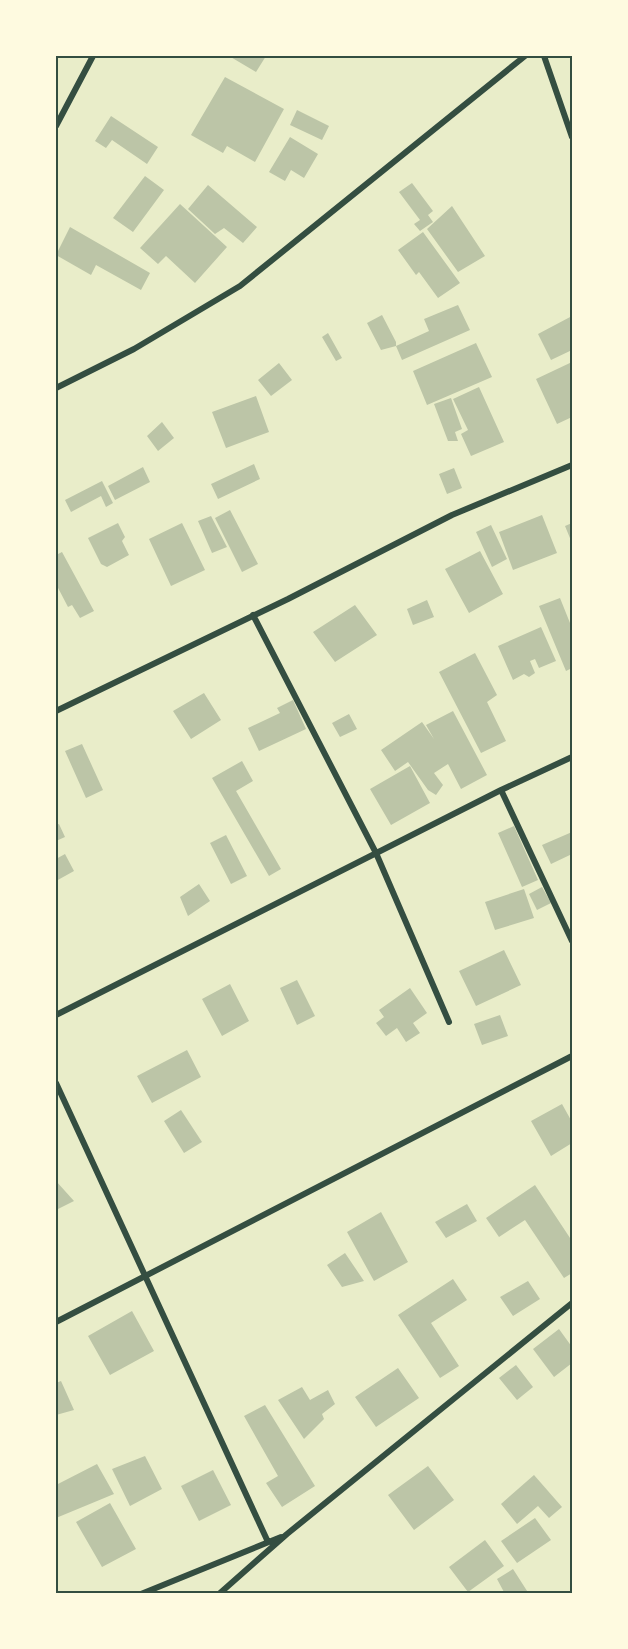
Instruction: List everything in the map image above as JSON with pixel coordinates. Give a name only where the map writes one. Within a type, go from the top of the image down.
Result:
[{"type":"street","points":[[56,126],[93,56]]},
{"type":"street","points":[[56,388],[134,349],[240,286],[525,56]]},
{"type":"street","points":[[544,56],[573,137]]},
{"type":"street","points":[[56,711],[452,515],[573,465]]},
{"type":"street","points":[[253,615],[376,853],[449,1022]]},
{"type":"street","points":[[56,1015],[501,790],[573,757]]},
{"type":"street","points":[[501,790],[573,941]]},
{"type":"street","points":[[56,1322],[573,1056]]},
{"type":"street","points":[[56,1083],[268,1542]]},
{"type":"street","points":[[219,1593],[287,1534],[573,1303]]},
{"type":"street","points":[[141,1593],[287,1534]]},
{"type":"building","points":[[229,56],[266,56],[256,72]]},
{"type":"building","points":[[225,77],[284,109],[255,162],[227,146],[223,153],[191,135]]},
{"type":"building","points":[[297,110],[329,126],[322,140],[290,125]]},
{"type":"building","points":[[111,116],[158,147],[147,164],[112,140],[106,148],[95,141]]},
{"type":"building","points":[[290,137],[318,154],[304,178],[291,170],[285,181],[269,172]]},
{"type":"building","points":[[145,176],[164,190],[133,232],[113,218]]},
{"type":"building","points":[[412,183],[433,211],[428,215],[433,222],[420,231],[414,224],[420,220],[399,192]]},
{"type":"building","points":[[208,185],[257,227],[243,243],[224,228],[215,234],[188,209]]},
{"type":"building","points":[[180,204],[227,247],[195,283],[166,256],[158,264],[140,248]]},
{"type":"building","points":[[452,206],[485,256],[458,272],[427,229]]},
{"type":"building","points":[[70,227],[150,273],[141,290],[96,265],[91,275],[56,255]]},
{"type":"building","points":[[423,232],[460,283],[438,298],[419,272],[416,275],[398,250]]},
{"type":"building","points":[[458,305],[470,330],[402,360],[396,346],[429,331],[424,319]]},
{"type":"building","points":[[382,315],[396,346],[381,350],[367,323]]},
{"type":"building","points":[[572,316],[572,350],[551,360],[538,334]]},
{"type":"building","points":[[328,333],[342,358],[336,361],[322,337]]},
{"type":"building","points":[[476,343],[492,377],[427,405],[413,371]]},
{"type":"building","points":[[572,362],[572,417],[557,424],[536,379]]},
{"type":"building","points":[[279,363],[292,380],[271,396],[258,380]]},
{"type":"building","points":[[479,387],[504,442],[471,456],[461,434],[468,430],[453,399]]},
{"type":"building","points":[[256,396],[269,432],[226,448],[212,412]]},
{"type":"building","points":[[451,398],[462,429],[455,432],[458,441],[448,441],[434,404]]},
{"type":"building","points":[[162,422],[174,438],[158,451],[147,436]]},
{"type":"building","points":[[254,464],[260,479],[218,499],[211,484]]},
{"type":"building","points":[[143,467],[150,482],[115,500],[108,486]]},
{"type":"building","points":[[454,468],[462,488],[447,494],[439,474]]},
{"type":"building","points":[[102,481],[113,503],[106,507],[101,496],[71,512],[65,500]]},
{"type":"building","points":[[230,510],[258,564],[242,572],[215,518]]},
{"type":"building","points":[[542,515],[557,553],[513,570],[499,532]]},
{"type":"building","points":[[211,516],[227,547],[212,553],[198,521]]},
{"type":"building","points":[[118,523],[125,537],[122,541],[129,555],[107,567],[101,564],[88,538]]},
{"type":"building","points":[[182,523],[205,570],[171,586],[149,539]]},
{"type":"building","points":[[572,523],[572,543],[565,526]]},
{"type":"building","points":[[491,525],[507,559],[492,567],[476,532]]},
{"type":"building","points":[[480,551],[503,594],[469,613],[445,569]]},
{"type":"building","points":[[62,552],[94,611],[80,618],[72,605],[68,607],[56,584],[56,555]]},
{"type":"building","points":[[560,598],[572,628],[572,668],[566,671],[539,606]]},
{"type":"building","points":[[427,600],[434,617],[413,625],[407,609]]},
{"type":"building","points":[[355,605],[377,635],[335,662],[313,632]]},
{"type":"building","points":[[541,627],[556,661],[539,668],[535,659],[530,661],[535,673],[529,677],[524,674],[513,680],[498,646]]},
{"type":"building","points":[[475,653],[497,695],[487,702],[506,741],[481,753],[439,672]]},
{"type":"building","points":[[204,693],[221,720],[191,739],[173,711]]},
{"type":"building","points":[[293,700],[306,729],[259,751],[248,728],[280,713],[277,708]]},
{"type":"building","points":[[453,711],[487,775],[461,789],[448,764],[434,773],[443,785],[436,795],[428,790],[408,762],[395,771],[381,750],[422,722],[434,739],[426,725]]},
{"type":"building","points":[[349,714],[357,729],[340,737],[332,723]]},
{"type":"building","points":[[82,744],[103,790],[86,798],[65,751]]},
{"type":"building","points":[[242,761],[253,781],[236,791],[281,869],[269,876],[212,778]]},
{"type":"building","points":[[410,766],[430,803],[391,825],[370,789]]},
{"type":"building","points":[[59,824],[65,837],[56,841],[56,825]]},
{"type":"building","points":[[514,826],[538,880],[522,887],[498,833]]},
{"type":"building","points":[[572,832],[572,854],[551,864],[542,845]]},
{"type":"building","points":[[226,835],[247,876],[231,884],[210,843]]},
{"type":"building","points":[[65,854],[74,871],[56,881],[56,859]]},
{"type":"building","points":[[199,884],[210,901],[188,916],[180,897]]},
{"type":"building","points":[[542,887],[551,903],[537,910],[529,894]]},
{"type":"building","points":[[524,889],[534,918],[495,930],[485,902]]},
{"type":"building","points":[[504,950],[521,985],[476,1006],[459,971]]},
{"type":"building","points":[[297,980],[315,1016],[297,1025],[280,988]]},
{"type":"building","points":[[230,984],[249,1021],[222,1036],[202,999]]},
{"type":"building","points":[[410,988],[427,1013],[413,1023],[420,1033],[406,1042],[397,1028],[386,1036],[376,1023],[384,1017],[379,1010]]},
{"type":"building","points":[[500,1015],[508,1036],[482,1045],[474,1024]]},
{"type":"building","points":[[187,1050],[201,1077],[152,1103],[137,1076]]},
{"type":"building","points":[[562,1104],[572,1122],[572,1143],[551,1156],[531,1121]]},
{"type":"building","points":[[181,1110],[202,1142],[184,1153],[164,1121]]},
{"type":"building","points":[[56,1181],[74,1201],[56,1210]]},
{"type":"building","points":[[535,1185],[572,1241],[572,1273],[564,1278],[525,1220],[499,1237],[486,1218]]},
{"type":"building","points":[[467,1204],[477,1221],[446,1238],[435,1222]]},
{"type":"building","points":[[381,1212],[408,1262],[374,1281],[347,1232]]},
{"type":"building","points":[[345,1253],[364,1281],[342,1287],[327,1265]]},
{"type":"building","points":[[453,1279],[467,1300],[431,1323],[459,1366],[440,1378],[398,1315]]},
{"type":"building","points":[[528,1281],[540,1299],[513,1316],[500,1297]]},
{"type":"building","points":[[132,1311],[154,1351],[110,1375],[88,1336]]},
{"type":"building","points":[[559,1329],[572,1347],[572,1363],[554,1377],[533,1349]]},
{"type":"building","points":[[516,1365],[533,1387],[517,1400],[499,1378]]},
{"type":"building","points":[[398,1368],[419,1398],[376,1427],[355,1397]]},
{"type":"building","points":[[61,1381],[74,1410],[56,1415],[56,1383]]},
{"type":"building","points":[[302,1387],[310,1400],[328,1390],[335,1404],[322,1414],[324,1419],[304,1439],[278,1400]]},
{"type":"building","points":[[265,1405],[315,1486],[282,1507],[266,1483],[278,1476],[244,1416]]},
{"type":"building","points":[[145,1456],[162,1489],[130,1506],[112,1469]]},
{"type":"building","points":[[97,1464],[114,1494],[56,1518],[56,1485]]},
{"type":"building","points":[[428,1466],[454,1500],[414,1530],[388,1495]]},
{"type":"building","points":[[213,1470],[231,1505],[199,1521],[181,1486]]},
{"type":"building","points":[[534,1475],[562,1507],[549,1518],[538,1506],[517,1524],[501,1504]]},
{"type":"building","points":[[110,1503],[136,1549],[102,1567],[76,1522]]},
{"type":"building","points":[[535,1518],[551,1540],[517,1563],[501,1541]]},
{"type":"building","points":[[485,1540],[504,1566],[468,1592],[449,1567]]},
{"type":"building","points":[[513,1569],[529,1594],[505,1594],[497,1579]]}]
